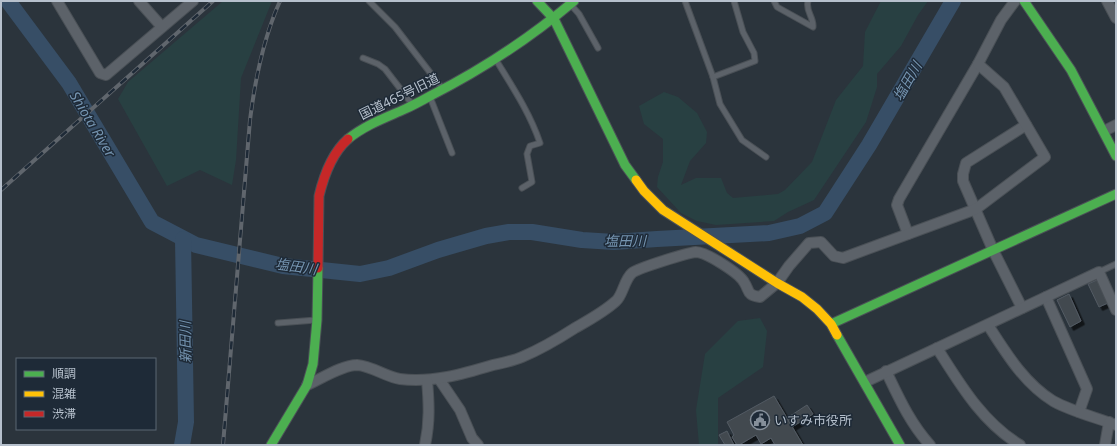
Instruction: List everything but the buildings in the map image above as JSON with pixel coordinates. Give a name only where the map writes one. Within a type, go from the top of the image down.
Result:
[{"type":"street","points":[[57,1],[100,73],[106,76],[194,1]]},
{"type":"street","points":[[139,1],[162,28]]},
{"type":"street","points":[[537,1],[554,19],[625,165],[644,190],[663,210],[737,258],[802,297],[818,309],[831,324],[900,445]]},
{"type":"street","points":[[908,234],[897,205],[899,199],[978,64],[1001,20],[1015,1]]},
{"type":"street","points":[[1024,1],[1071,70],[1104,130],[1116,156]]},
{"type":"street","points":[[1107,1],[1116,18]]},
{"type":"street","name":"国道465号旧道","points":[[270,445],[307,385],[313,364],[317,320],[319,196],[322,183],[337,152],[345,142],[366,126],[413,105],[495,59],[554,19],[572,3]]},
{"type":"street","points":[[307,385],[346,367],[357,365],[400,379],[427,380],[439,379],[520,358],[546,346],[592,318],[617,300],[624,284],[633,272],[694,252],[701,252],[737,275],[744,281],[748,292],[752,296],[760,297],[777,283],[789,266],[809,244],[821,242],[834,256],[843,258],[976,209],[1045,157],[1004,87],[978,64]]},
{"type":"street","points":[[1022,308],[993,250],[963,181],[963,174],[966,163],[1026,125]]},
{"type":"street","points":[[1104,130],[1116,125]]},
{"type":"street","points":[[831,324],[1116,194]]},
{"type":"street","points":[[864,382],[1099,272],[1116,310]]},
{"type":"street","points":[[1046,297],[1087,390],[1079,412]]},
{"type":"street","points":[[988,325],[1015,366],[1031,383],[1053,401],[1113,424],[1105,445]]},
{"type":"street","points":[[937,348],[970,398],[990,421],[1011,440],[1020,445]]},
{"type":"street","points":[[886,372],[904,409],[919,432],[930,445]]},
{"type":"street","points":[[439,379],[460,410],[472,438],[478,445]]},
{"type":"street","points":[[425,445],[428,432],[430,408],[427,380]]},
{"type":"lane","points":[[369,1],[395,27],[443,89]]},
{"type":"lane","points":[[685,1],[713,77],[720,104],[742,140],[766,157]]},
{"type":"lane","points":[[713,77],[755,61],[754,53],[743,32],[734,1]]},
{"type":"lane","points":[[774,1],[777,7],[813,27],[813,21],[807,9],[808,1]]},
{"type":"lane","points":[[572,3],[598,48]]},
{"type":"lane","points":[[363,58],[378,64],[385,69],[413,105]]},
{"type":"lane","points":[[495,59],[522,102],[540,143],[530,146],[527,154],[532,182],[522,188]]},
{"type":"lane","points":[[430,96],[452,153]]},
{"type":"lane","points":[[1099,272],[1116,264]]},
{"type":"lane","points":[[278,323],[317,320]]},
{"type":"green space","points":[[223,1],[272,1],[241,78],[236,160],[232,185],[200,170],[167,186],[118,99],[128,82]]},
{"type":"green space","points":[[881,1],[928,1],[918,15],[901,46],[877,74],[877,87],[866,122],[814,200],[788,212],[774,221],[716,225],[697,221],[681,213],[657,187],[658,177],[663,162],[663,139],[644,124],[639,106],[664,92],[678,97],[697,113],[707,132],[706,143],[690,161],[681,185],[696,178],[721,178],[727,193],[733,198],[778,194],[785,190],[812,162],[836,100],[863,66],[865,32]]},
{"type":"green space","points":[[760,318],[767,331],[763,367],[718,398],[718,445],[699,445],[696,410],[705,354],[738,321]]},
{"type":"waterway","name":"塩田川","points":[[8,1],[69,83],[152,222],[196,245],[283,266],[360,274],[389,268],[438,250],[486,236],[509,232],[532,232],[582,240],[614,242],[769,233],[800,226],[825,213],[869,145],[953,1]]},
{"type":"waterway","name":"新田川","points":[[182,445],[186,422],[183,239]]},
{"type":"railway","points":[[1,190],[213,1]]},
{"type":"railway","points":[[223,445],[250,120],[260,60],[280,1]]},
{"type":"traffic: fast","points":[[537,1],[554,19],[625,165],[636,180]]},
{"type":"traffic: fast","points":[[348,139],[368,126],[415,104],[470,75],[540,28],[574,1]]},
{"type":"traffic: fast","points":[[1024,1],[1071,70],[1116,156]]},
{"type":"traffic: fast","points":[[831,324],[1116,194]]},
{"type":"traffic: fast","points":[[271,445],[307,385],[313,364],[317,320],[318,268]]},
{"type":"traffic: fast","points":[[837,335],[900,445]]},
{"type":"traffic: slow","points":[[636,180],[644,191],[663,210],[777,283],[802,297],[817,309],[831,324],[837,335]]},
{"type":"traffic: jam","points":[[318,268],[319,196],[329,165],[337,151],[348,139]]},
{"type":"place","name":"いすみ市役所","points":[[760,420]]},
{"type":"water label","name":"Shiota River","points":[[93,124]]}]
